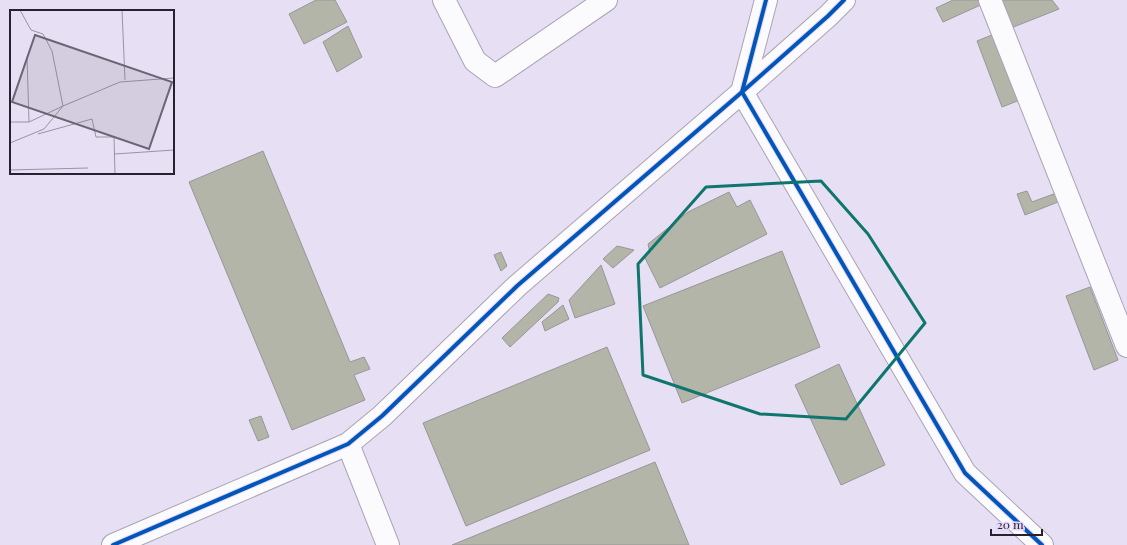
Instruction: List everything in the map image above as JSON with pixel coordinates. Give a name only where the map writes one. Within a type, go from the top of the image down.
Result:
[{"type":"street","points":[[444,0],[476,61],[495,76],[606,0]]},
{"type":"street","points":[[766,0],[742,92],[965,473],[1042,545]]},
{"type":"street","points":[[113,545],[348,444],[382,416],[517,286],[742,92],[844,0]]},
{"type":"street","points":[[990,0],[1127,346]]},
{"type":"street","points":[[348,444],[388,545]]},
{"type":"highlighted area","points":[[821,181],[868,234],[925,323],[846,419],[760,414],[643,375],[638,264],[706,187]]},
{"type":"building","points":[[316,0],[335,0],[347,22],[304,44],[289,14]]},
{"type":"building","points":[[953,0],[984,0],[985,3],[943,22],[936,8]]},
{"type":"building","points":[[999,0],[1052,0],[1059,9],[1011,28]]},
{"type":"building","points":[[348,26],[362,57],[337,72],[323,42]]},
{"type":"building","points":[[999,32],[1025,98],[1002,107],[977,41]]},
{"type":"building","points":[[263,151],[350,362],[364,357],[370,369],[354,375],[365,400],[292,430],[189,182]]},
{"type":"building","points":[[1027,191],[1032,202],[1059,192],[1063,200],[1025,215],[1017,194]]},
{"type":"building","points":[[729,192],[737,207],[750,200],[767,234],[660,288],[644,256],[650,253],[648,244],[688,212]]},
{"type":"building","points":[[617,246],[634,250],[613,268],[603,259]]},
{"type":"building","points":[[782,251],[820,347],[682,403],[643,306]]},
{"type":"building","points":[[501,252],[507,266],[501,271],[494,255]]},
{"type":"building","points":[[601,265],[615,304],[575,318],[569,300]]},
{"type":"building","points":[[1090,287],[1118,360],[1094,370],[1066,296]]},
{"type":"building","points":[[548,294],[559,298],[558,302],[510,347],[502,338]]},
{"type":"building","points":[[563,305],[569,319],[545,331],[542,322]]},
{"type":"building","points":[[607,347],[650,450],[466,526],[423,423]]},
{"type":"building","points":[[839,364],[885,465],[841,485],[795,385]]},
{"type":"building","points":[[261,416],[269,437],[258,441],[249,420]]},
{"type":"building","points":[[655,462],[689,545],[452,545]]},
{"type":"cycle path","points":[[113,545],[348,444],[382,416],[517,286],[742,92],[766,0]]},
{"type":"cycle path","points":[[844,0],[742,92],[965,473],[1042,545]]}]
